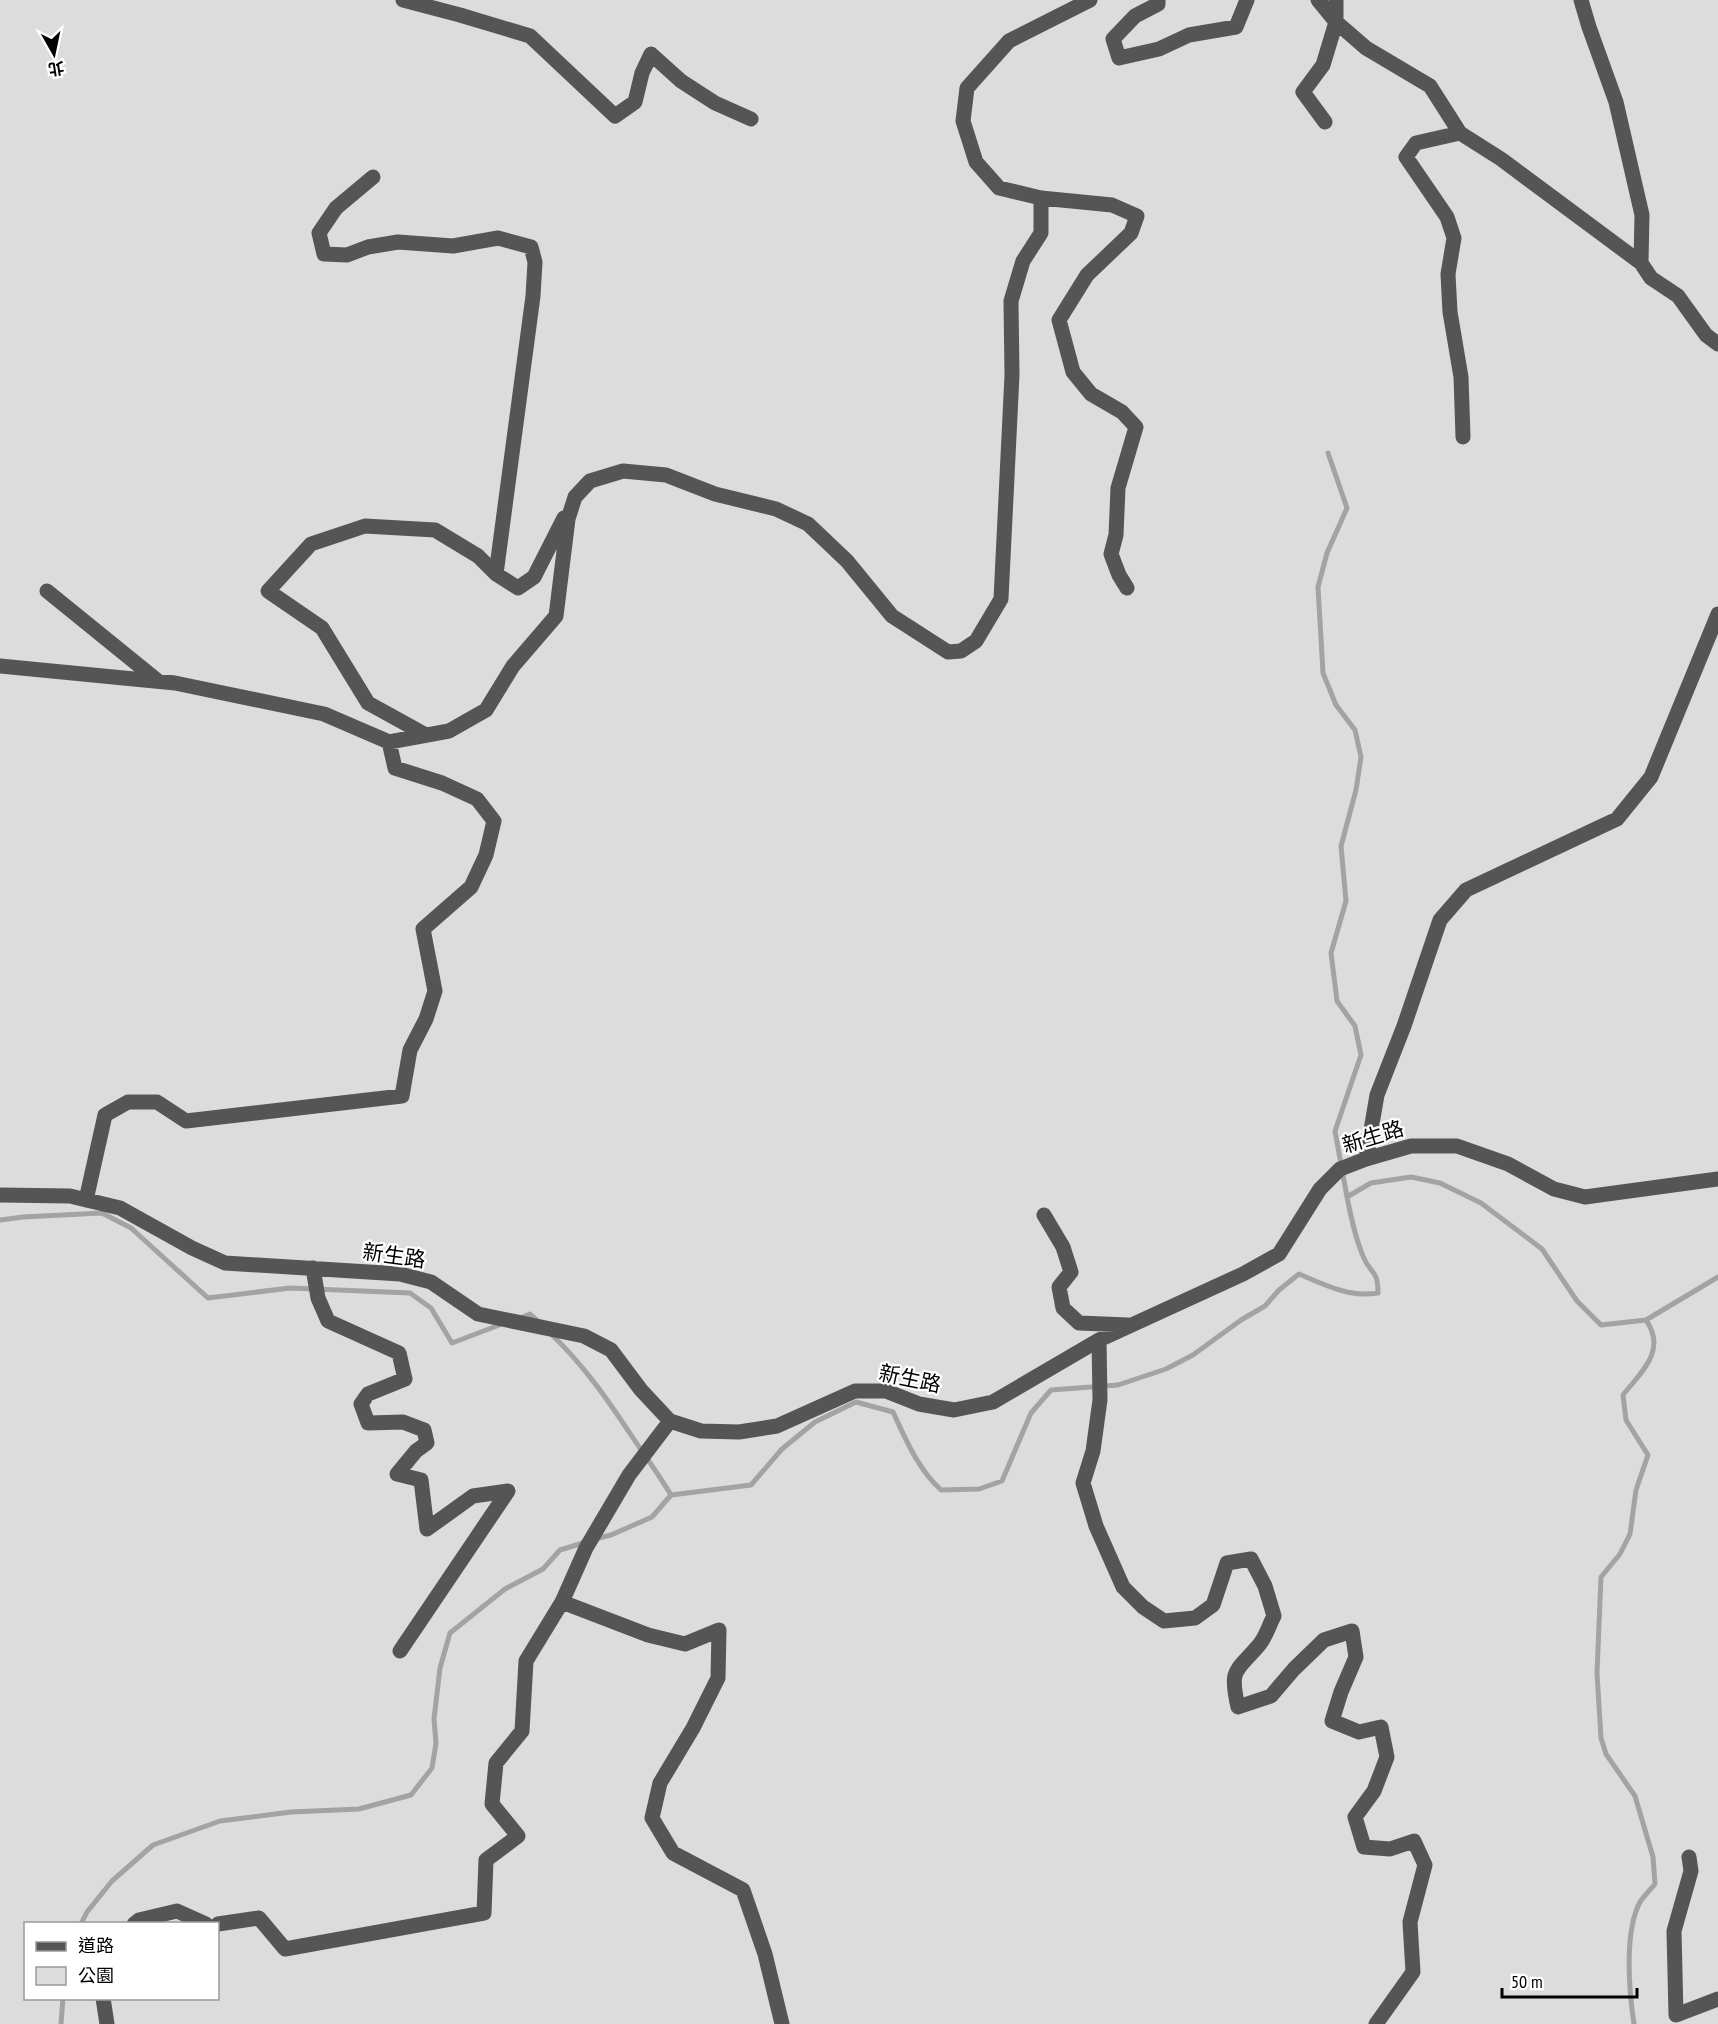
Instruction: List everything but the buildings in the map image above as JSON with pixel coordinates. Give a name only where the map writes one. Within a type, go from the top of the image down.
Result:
[{"type":"street","points":[[403,0],[530,36],[615,116],[635,102],[642,73],[651,54],[681,81],[716,103],[752,119]]},
{"type":"street","points":[[1090,0],[1009,41],[967,88],[963,121],[976,162],[999,188],[1041,198],[1112,205],[1137,216],[1131,233],[1087,275],[1059,320],[1073,372],[1091,394],[1122,412],[1136,427],[1118,488],[1116,535],[1111,554],[1127,588]]},
{"type":"street","points":[[1158,0],[1158,3],[1134,16],[1113,39],[1119,58],[1159,49],[1189,35],[1236,27],[1247,0]]},
{"type":"street","points":[[1318,0],[1336,22],[1366,48],[1430,86],[1460,133],[1501,159],[1641,263],[1651,278],[1678,296],[1706,335],[1718,344]]},
{"type":"street","points":[[1324,122],[1303,92],[1323,66],[1336,22],[1336,0]]},
{"type":"street","points":[[1581,0],[1616,102],[1642,215],[1641,263]]},
{"type":"street","points":[[1460,133],[1416,143],[1406,157],[1448,217],[1454,238],[1448,274],[1450,312],[1461,377],[1463,437]]},
{"type":"street","points":[[373,177],[336,208],[319,233],[324,254],[346,255],[368,247],[398,242],[453,246],[498,238],[531,247],[535,262],[533,296],[496,574]]},
{"type":"street","points":[[426,735],[368,703],[322,628],[268,591],[311,544],[365,526],[435,530],[478,556],[496,574],[518,588],[534,577],[575,497],[590,481],[623,471],[666,475],[715,494],[776,509],[808,524],[847,561],[892,616],[948,652],[961,651],[976,641],[1001,599],[1012,375],[1011,301],[1023,261],[1041,233],[1041,198]]},
{"type":"street","points":[[0,666],[175,683],[324,714],[389,742],[449,731],[486,710],[513,666],[556,616],[568,519],[575,497]]},
{"type":"street","points":[[46,591],[158,681]]},
{"type":"street","points":[[1353,1164],[1440,920],[1466,890],[1617,819],[1651,777],[1718,614]]},
{"type":"street","points":[[86,1200],[105,1115],[128,1102],[157,1102],[186,1122],[402,1096],[410,1050],[426,1019],[435,991],[423,929],[471,887],[486,855],[494,821],[477,799],[442,783],[395,768],[389,742]]},
{"type":"street","name":"新生路","points":[[0,1195],[70,1196],[120,1208],[192,1248],[225,1263],[314,1273],[400,1274],[431,1282],[478,1314],[584,1336],[611,1350],[641,1390],[670,1421],[701,1431],[739,1432],[777,1426],[855,1391],[886,1391],[919,1404],[954,1410],[993,1402],[1099,1340],[1243,1274],[1279,1254],[1320,1189],[1353,1164],[1411,1146],[1457,1146],[1508,1164],[1554,1189],[1585,1197],[1718,1179]]},
{"type":"street","points":[[1044,1215],[1063,1246],[1071,1272],[1059,1287],[1063,1308],[1079,1323],[1131,1325]]},
{"type":"street","points":[[314,1273],[318,1298],[328,1321],[399,1353],[405,1379],[368,1394],[360,1404],[368,1423],[403,1422],[424,1430],[427,1443],[416,1451],[397,1474],[421,1480],[427,1529],[473,1496],[508,1491],[400,1652]]},
{"type":"street","points":[[1099,1340],[1100,1398],[1093,1451],[1083,1484],[1096,1526],[1123,1587],[1143,1607],[1164,1621],[1195,1618],[1213,1605],[1227,1563],[1251,1559],[1265,1586],[1274,1616],[1261,1643],[1239,1666],[1233,1684],[1238,1707],[1271,1696],[1294,1669],[1324,1640],[1352,1631],[1356,1657],[1332,1721],[1359,1732],[1381,1727],[1387,1757],[1374,1791],[1355,1817],[1364,1848],[1390,1849],[1414,1841],[1425,1865],[1410,1922],[1413,1972],[1376,2024]]},
{"type":"street","points":[[219,1924],[259,1918],[285,1948],[484,1913],[486,1860],[518,1836],[492,1804],[496,1763],[522,1731],[526,1660],[562,1602],[586,1548],[598,1528],[637,1464],[670,1421]]},
{"type":"street","points":[[562,1602],[648,1635],[685,1644],[719,1630],[718,1678],[693,1728],[660,1783],[652,1818],[674,1853],[743,1890],[765,1954],[782,2024]]},
{"type":"street","points":[[1689,1857],[1691,1871],[1674,1931],[1676,2016],[1718,1999]]},
{"type":"street","points":[[136,1922],[177,1911],[204,1922]]},
{"type":"street","points":[[103,2000],[108,2024]]},
{"type":"green space","points":[[0,0],[1718,0],[1718,2024],[0,2024]]},
{"type":"waterway","points":[[1328,453],[1347,508],[1327,553],[1318,587],[1323,673],[1336,705],[1355,730],[1361,757],[1356,790],[1341,846],[1346,901],[1331,953],[1337,1001],[1355,1026],[1361,1055],[1335,1131],[1347,1197]]},
{"type":"waterway","points":[[550,1333],[594,1383],[671,1495],[751,1485],[782,1449],[815,1422],[856,1402],[893,1412],[919,1463],[941,1490],[979,1489],[1002,1481],[1031,1413],[1051,1390],[1118,1385],[1166,1369],[1193,1355],[1241,1320],[1265,1306],[1279,1290],[1299,1274],[1348,1292],[1378,1293],[1377,1279],[1366,1262],[1358,1242],[1347,1197],[1371,1183],[1411,1177],[1440,1183],[1481,1203],[1542,1249],[1577,1301],[1601,1325],[1646,1320],[1718,1277]]},
{"type":"waterway","points":[[0,1220],[102,1213],[131,1228],[208,1298],[290,1288],[410,1293],[431,1308],[452,1343],[502,1324]]},
{"type":"waterway","points":[[520,1318],[530,1314],[539,1322]]},
{"type":"waterway","points":[[1634,2024],[1629,1979],[1630,1945],[1635,1915],[1640,1902],[1655,1884],[1653,1857],[1635,1796],[1606,1754],[1601,1738],[1597,1673],[1601,1577],[1620,1554],[1630,1534],[1636,1490],[1648,1455],[1626,1420],[1623,1395],[1644,1369],[1653,1351],[1652,1331],[1646,1320]]},
{"type":"waterway","points":[[595,1539],[611,1535],[652,1517],[671,1495]]},
{"type":"waterway","points":[[82,1922],[87,1912],[112,1881],[153,1845],[220,1821],[291,1812],[359,1809],[411,1795],[432,1768],[436,1743],[434,1719],[440,1668],[450,1633],[505,1589],[543,1569],[560,1550],[586,1542]]},
{"type":"waterway","points":[[61,2024],[63,2000]]}]
